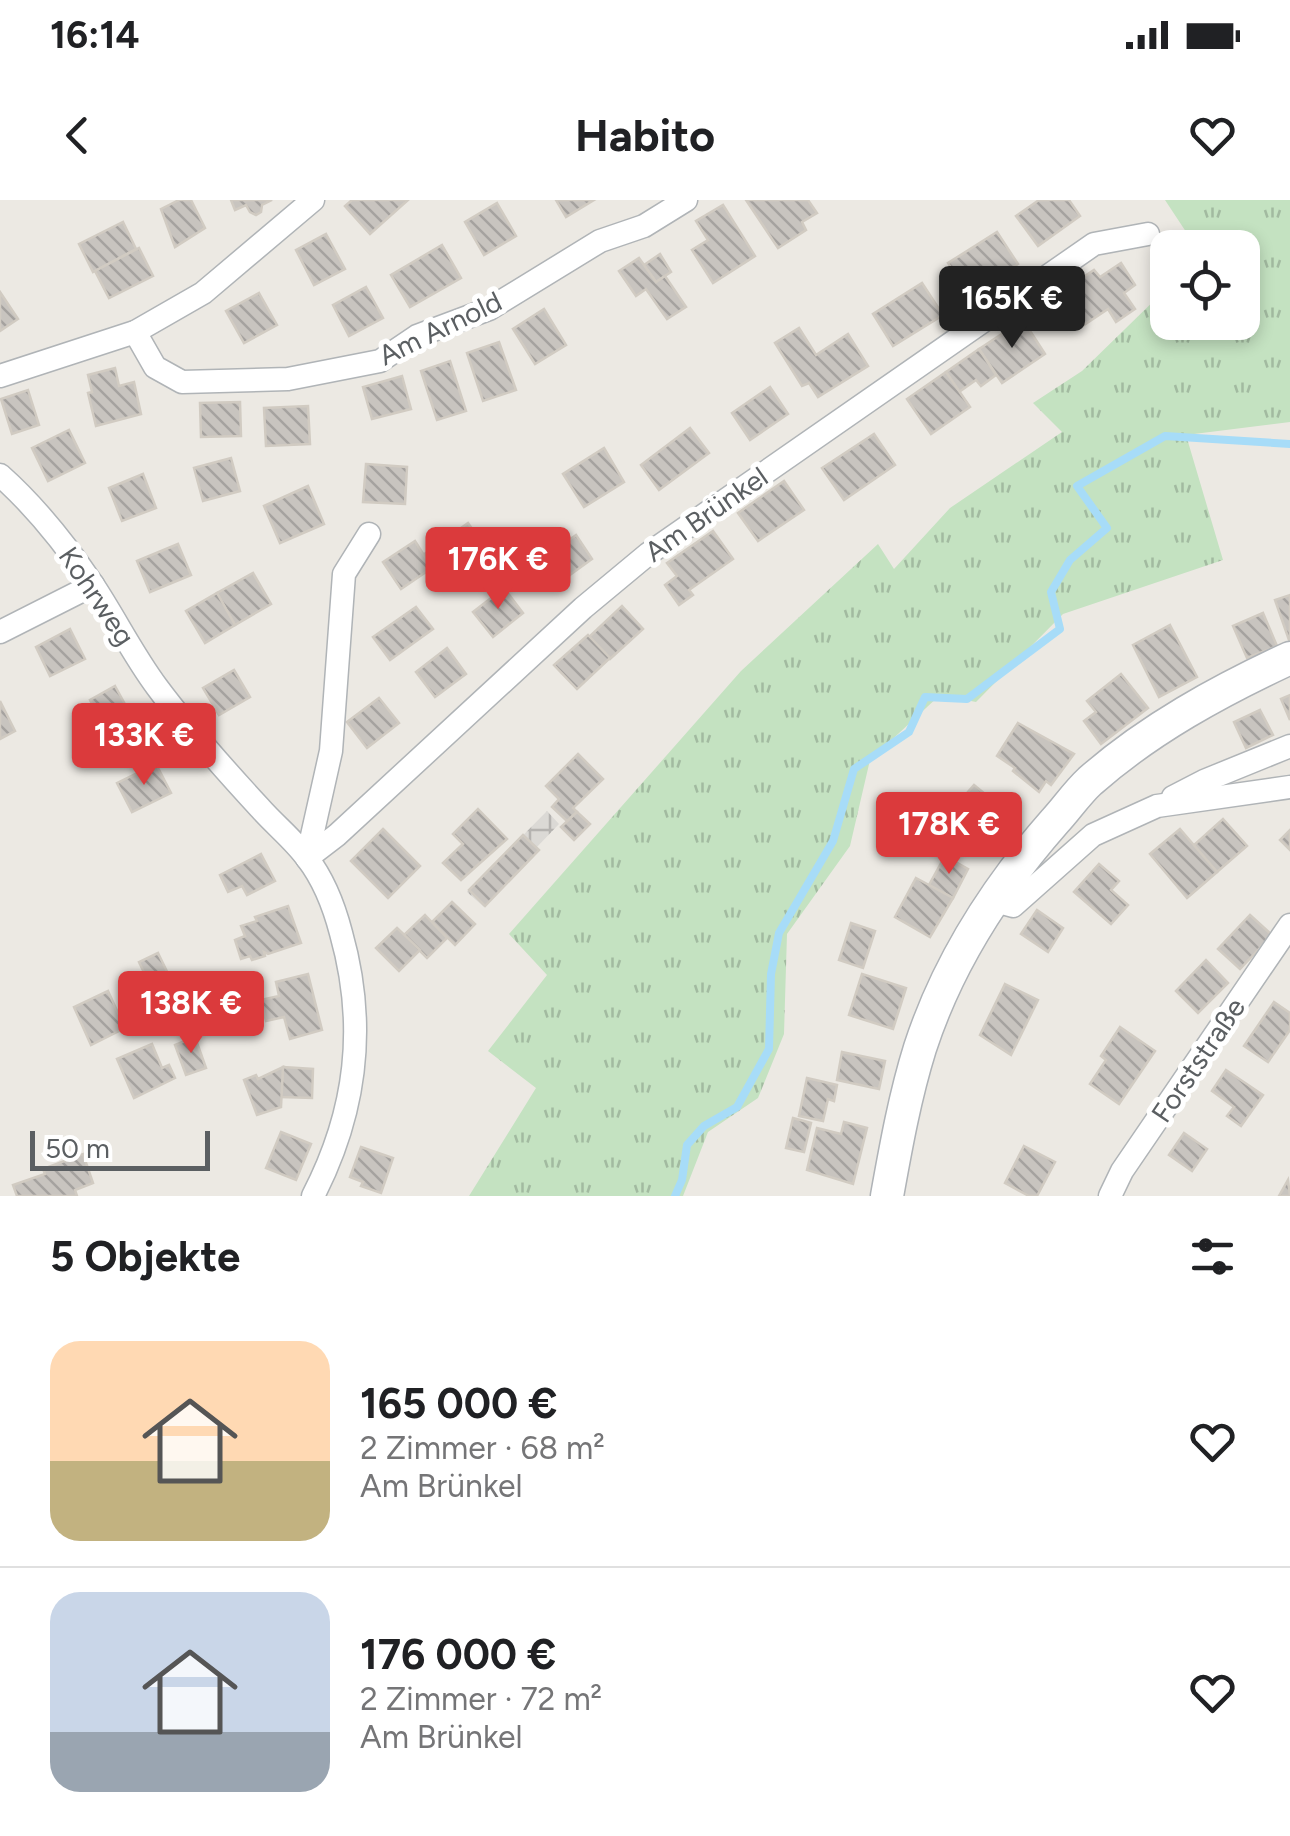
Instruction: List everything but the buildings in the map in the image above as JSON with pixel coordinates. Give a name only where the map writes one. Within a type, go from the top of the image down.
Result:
[{"type":"street","points":[[0,376],[136,332],[203,293],[314,200]]},
{"type":"street","name":"Am Arnold","points":[[136,332],[154,366],[182,382],[288,379],[380,360],[417,336],[489,309],[600,241],[644,226],[686,200]]},
{"type":"street","name":"Am Brünkel","points":[[307,858],[337,836],[583,608],[648,554],[1094,244],[1148,234]]},
{"type":"street","name":"Kohrweg","points":[[0,475],[44,519],[93,585],[153,682],[195,737],[307,858],[333,903],[350,962],[358,1024],[349,1106],[329,1166],[313,1196]]},
{"type":"street","points":[[307,858],[331,751],[344,574],[368,534]]},
{"type":"street","points":[[0,632],[93,585]]},
{"type":"street","points":[[887,1196],[920,1046],[947,980],[991,900],[1089,782],[1157,730],[1229,686],[1290,658]]},
{"type":"street","points":[[991,900],[1013,906],[1093,834],[1204,781],[1290,746]]},
{"type":"street","points":[[1157,806],[1290,787]]},
{"type":"street","name":"Forststraße","points":[[1110,1196],[1122,1171],[1290,926]]},
{"type":"shaded area","points":[[547,811],[559,824],[484,907],[467,892]]},
{"type":"green space","points":[[1165,200],[1290,200],[1290,422],[1186,435],[1223,560],[1063,614],[976,702],[940,695],[870,760],[850,846],[787,934],[784,1034],[758,1098],[708,1132],[683,1196],[469,1196],[536,1088],[488,1051],[547,975],[509,934],[741,671],[878,544],[894,569],[950,508],[1062,432],[1033,403],[1082,371],[1150,305],[1150,340],[1260,340],[1260,230],[1185,230]]},
{"type":"waterway","points":[[675,1196],[682,1180],[687,1145],[704,1126],[737,1107],[769,1049],[771,974],[779,933],[833,841],[854,769],[909,732],[925,697],[967,699],[1060,629],[1051,592],[1070,560],[1107,528],[1077,486],[1165,436],[1290,444]]}]
